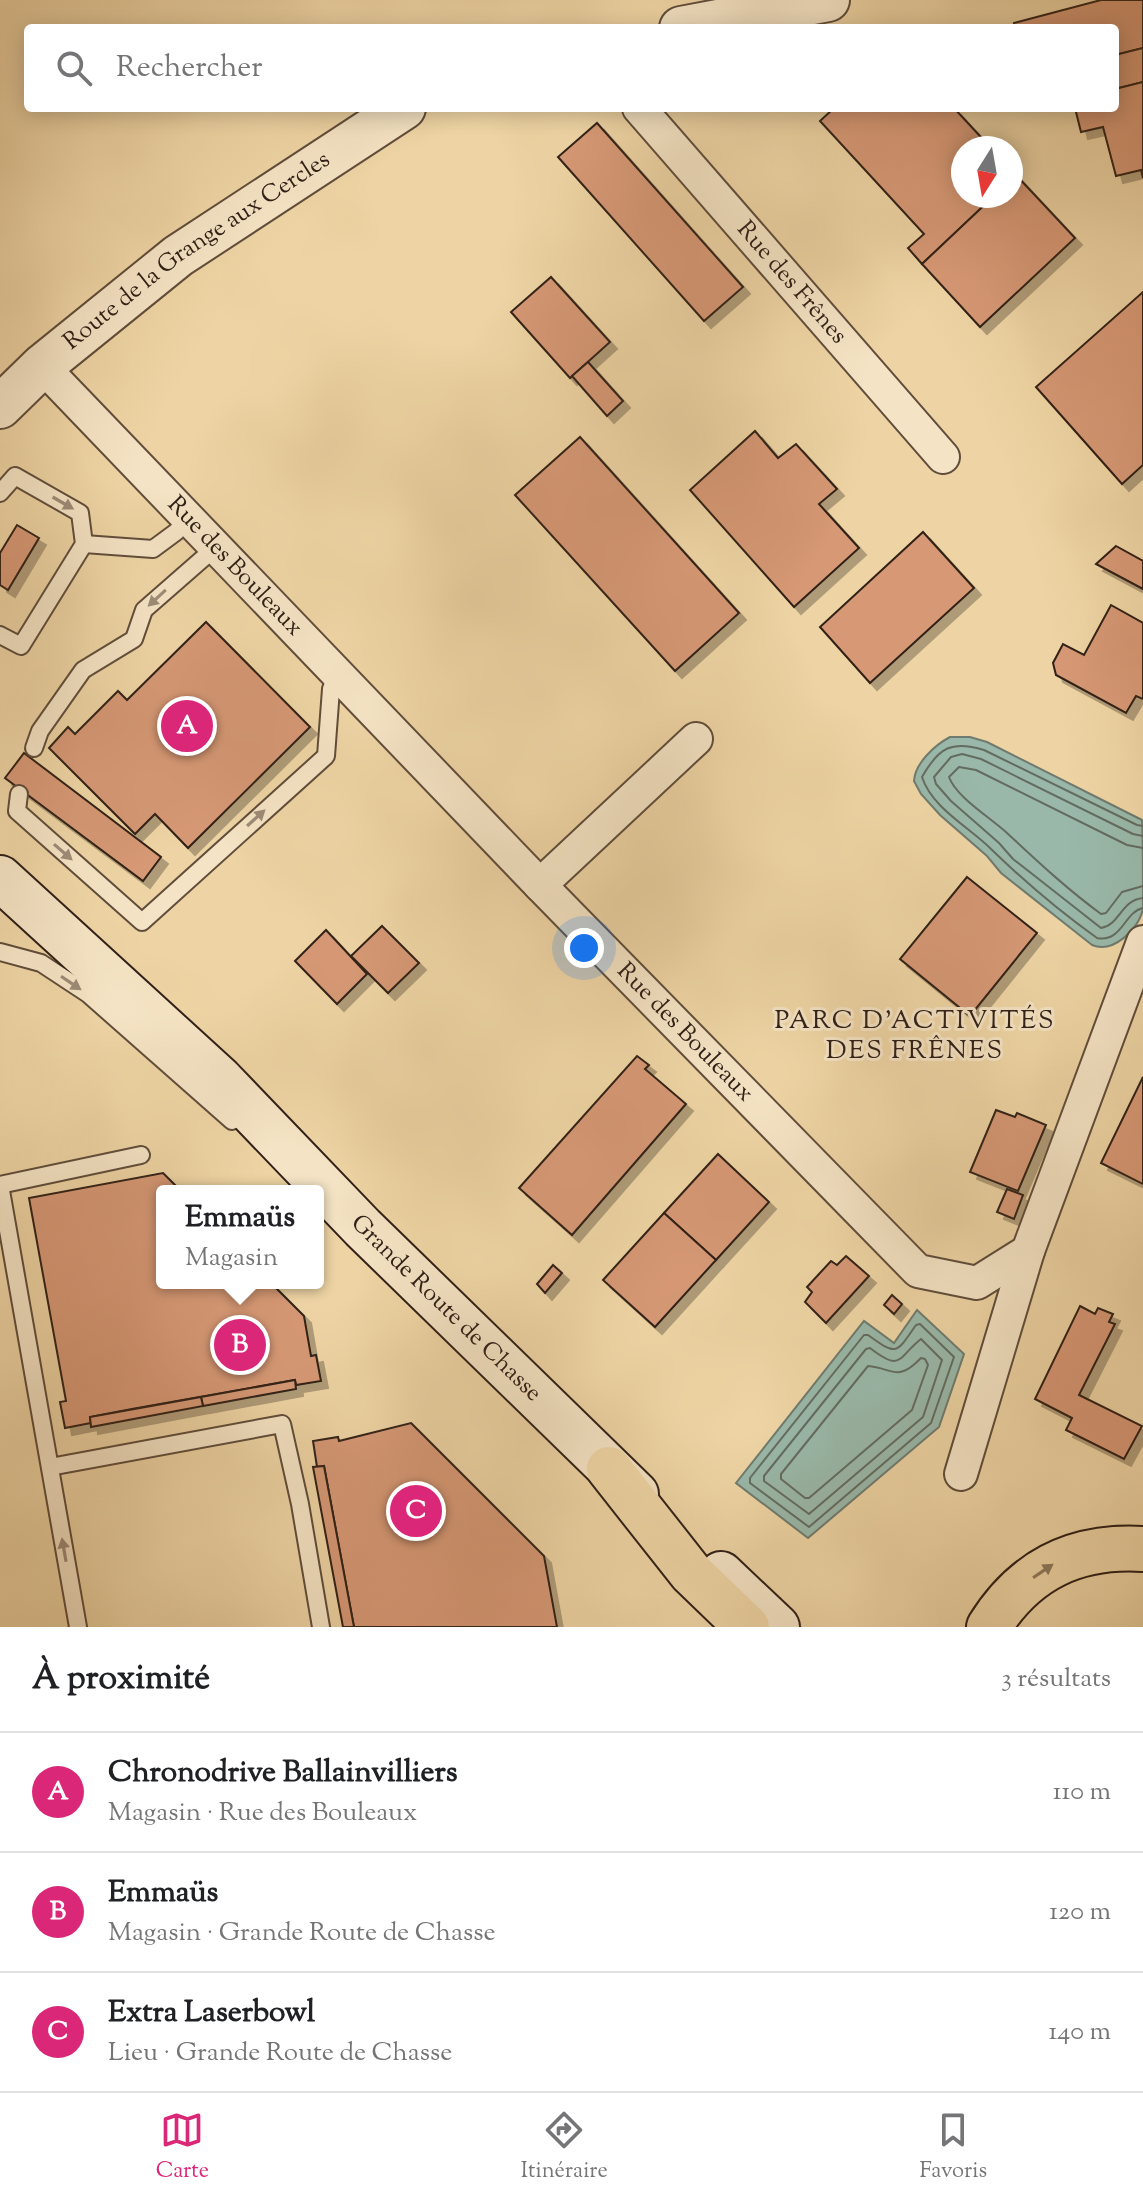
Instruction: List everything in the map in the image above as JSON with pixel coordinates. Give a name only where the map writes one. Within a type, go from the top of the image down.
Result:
[{"type":"highway","points":[[609,1469],[691,1573],[747,1627]]},
{"type":"highway","points":[[989,1627],[1002,1607],[1025,1583],[1054,1563],[1081,1553],[1120,1547],[1143,1549]]},
{"type":"main road","name":"Grande Route de Chasse","points":[[4,885],[220,1079],[322,1185]]},
{"type":"main road","name":"Grande Route de Chasse","points":[[324,1187],[609,1469],[777,1627]]},
{"type":"street","points":[[702,24],[828,0]]},
{"type":"street","name":"Route de la Grange aux Cercles","points":[[0,407],[42,366],[178,256],[398,112]]},
{"type":"street","name":"Rue des Frênes","points":[[642,112],[943,457]]},
{"type":"street","name":"Rue des Bouleaux","points":[[42,366],[540,885],[918,1271],[977,1283],[1028,1251]]},
{"type":"street","points":[[540,885],[696,739]]},
{"type":"street","points":[[961,1474],[1028,1251],[1143,942]]},
{"type":"lane","points":[[0,493],[15,476],[80,513],[84,544],[21,646],[0,635]]},
{"type":"lane","points":[[84,544],[153,549],[189,518]]},
{"type":"lane","points":[[34,748],[40,731],[83,670],[134,639],[144,610],[216,547]]},
{"type":"lane","points":[[19,794],[17,811],[142,922],[326,756],[331,689],[337,673]]},
{"type":"lane","points":[[0,952],[41,963],[88,994],[248,1135],[310,1185]]},
{"type":"lane","points":[[78,1627],[0,1185],[141,1155]]},
{"type":"lane","points":[[324,1196],[363,1228]]},
{"type":"lane","points":[[50,1467],[282,1424],[300,1504],[321,1627]]},
{"type":"water","points":[[950,737],[970,737],[987,742],[1142,820],[1143,909],[1131,932],[1108,946],[1092,945],[1001,873],[987,856],[940,815],[914,781],[922,761]]},
{"type":"water","points":[[917,1310],[964,1354],[939,1427],[808,1538],[736,1483],[864,1321],[894,1343]]},
{"type":"building","points":[[1101,0],[1143,0],[1143,48],[1119,54],[1119,24],[1014,23]]},
{"type":"building","points":[[1143,48],[1143,82],[1119,88],[1119,54]]},
{"type":"building","points":[[1143,82],[1143,178],[1141,170],[1116,176],[1103,127],[1081,132],[1076,112],[1119,112],[1119,88]]},
{"type":"building","points":[[830,112],[958,112],[980,136],[951,136],[951,208],[981,208],[922,264],[908,248],[924,234],[820,121]]},
{"type":"building","points":[[597,123],[743,287],[704,321],[558,157]]},
{"type":"building","points":[[1023,182],[1075,238],[980,327],[922,264],[981,208],[1023,208]]},
{"type":"building","points":[[551,277],[610,342],[570,378],[511,312]]},
{"type":"building","points":[[1143,292],[1143,465],[1122,484],[1036,387]]},
{"type":"building","points":[[588,362],[623,401],[607,416],[572,376]]},
{"type":"building","points":[[755,431],[778,458],[796,444],[837,489],[819,504],[859,548],[794,607],[690,490]]},
{"type":"building","points":[[580,437],[739,613],[675,671],[515,495]]},
{"type":"building","points":[[17,525],[39,538],[8,590],[0,585],[0,553]]},
{"type":"building","points":[[923,532],[974,588],[870,683],[820,627]]},
{"type":"building","points":[[1116,546],[1143,561],[1143,589],[1096,564]]},
{"type":"building","points":[[1111,605],[1143,623],[1143,699],[1136,696],[1126,713],[1056,675],[1053,663],[1063,644],[1084,655]]},
{"type":"building","points":[[206,622],[310,727],[188,848],[155,814],[135,834],[49,748],[68,727],[75,734],[118,691],[127,700]]},
{"type":"building","points":[[24,753],[161,857],[143,881],[5,778]]},
{"type":"building","points":[[967,877],[1037,933],[970,1016],[900,959]]},
{"type":"building","points":[[382,926],[419,963],[388,993],[351,956]]},
{"type":"building","points":[[326,930],[367,974],[337,1004],[295,961]]},
{"type":"building","points":[[637,1056],[649,1065],[645,1069],[686,1104],[572,1235],[519,1188]]},
{"type":"building","points":[[1143,1077],[1143,1184],[1101,1163]]},
{"type":"building","points":[[996,1110],[1015,1117],[1017,1113],[1046,1125],[1018,1191],[970,1172]]},
{"type":"building","points":[[718,1154],[769,1202],[716,1260],[664,1213]]},
{"type":"building","points":[[163,1173],[175,1185],[156,1185],[156,1289],[277,1289],[304,1316],[311,1356],[316,1355],[321,1381],[296,1385],[295,1380],[132,1409],[90,1417],[91,1423],[65,1428],[60,1402],[66,1401],[29,1198]]},
{"type":"building","points":[[1007,1189],[1023,1195],[1014,1219],[997,1212]]},
{"type":"building","points":[[664,1213],[716,1260],[655,1327],[603,1280]]},
{"type":"building","points":[[846,1256],[869,1276],[826,1323],[805,1302],[812,1292],[807,1287],[831,1261],[837,1265]]},
{"type":"building","points":[[553,1265],[562,1273],[545,1293],[537,1284]]},
{"type":"building","points":[[892,1295],[902,1304],[894,1314],[884,1305]]},
{"type":"building","points":[[1080,1306],[1095,1314],[1098,1308],[1113,1314],[1109,1322],[1115,1324],[1079,1395],[1142,1426],[1124,1459],[1066,1430],[1072,1418],[1035,1399]]},
{"type":"building","points":[[295,1380],[296,1389],[203,1406],[201,1397]]},
{"type":"building","points":[[201,1397],[203,1406],[91,1427],[90,1417]]},
{"type":"building","points":[[411,1423],[544,1556],[557,1627],[354,1627],[324,1466],[317,1467],[313,1441],[338,1437],[339,1441]]},
{"type":"building","points":[[324,1466],[354,1627],[343,1627],[313,1467]]},
{"type":"place","name":"Chronodrive Ballainvilliers","points":[[187,726]]},
{"type":"place","name":"Emmaüs","points":[[240,1345]]},
{"type":"place","name":"Extra Laserbowl","points":[[416,1511]]},
{"type":"district","name":"PARC D'ACTIVITÉS DES FRÊNES","points":[[915,1036]]}]
